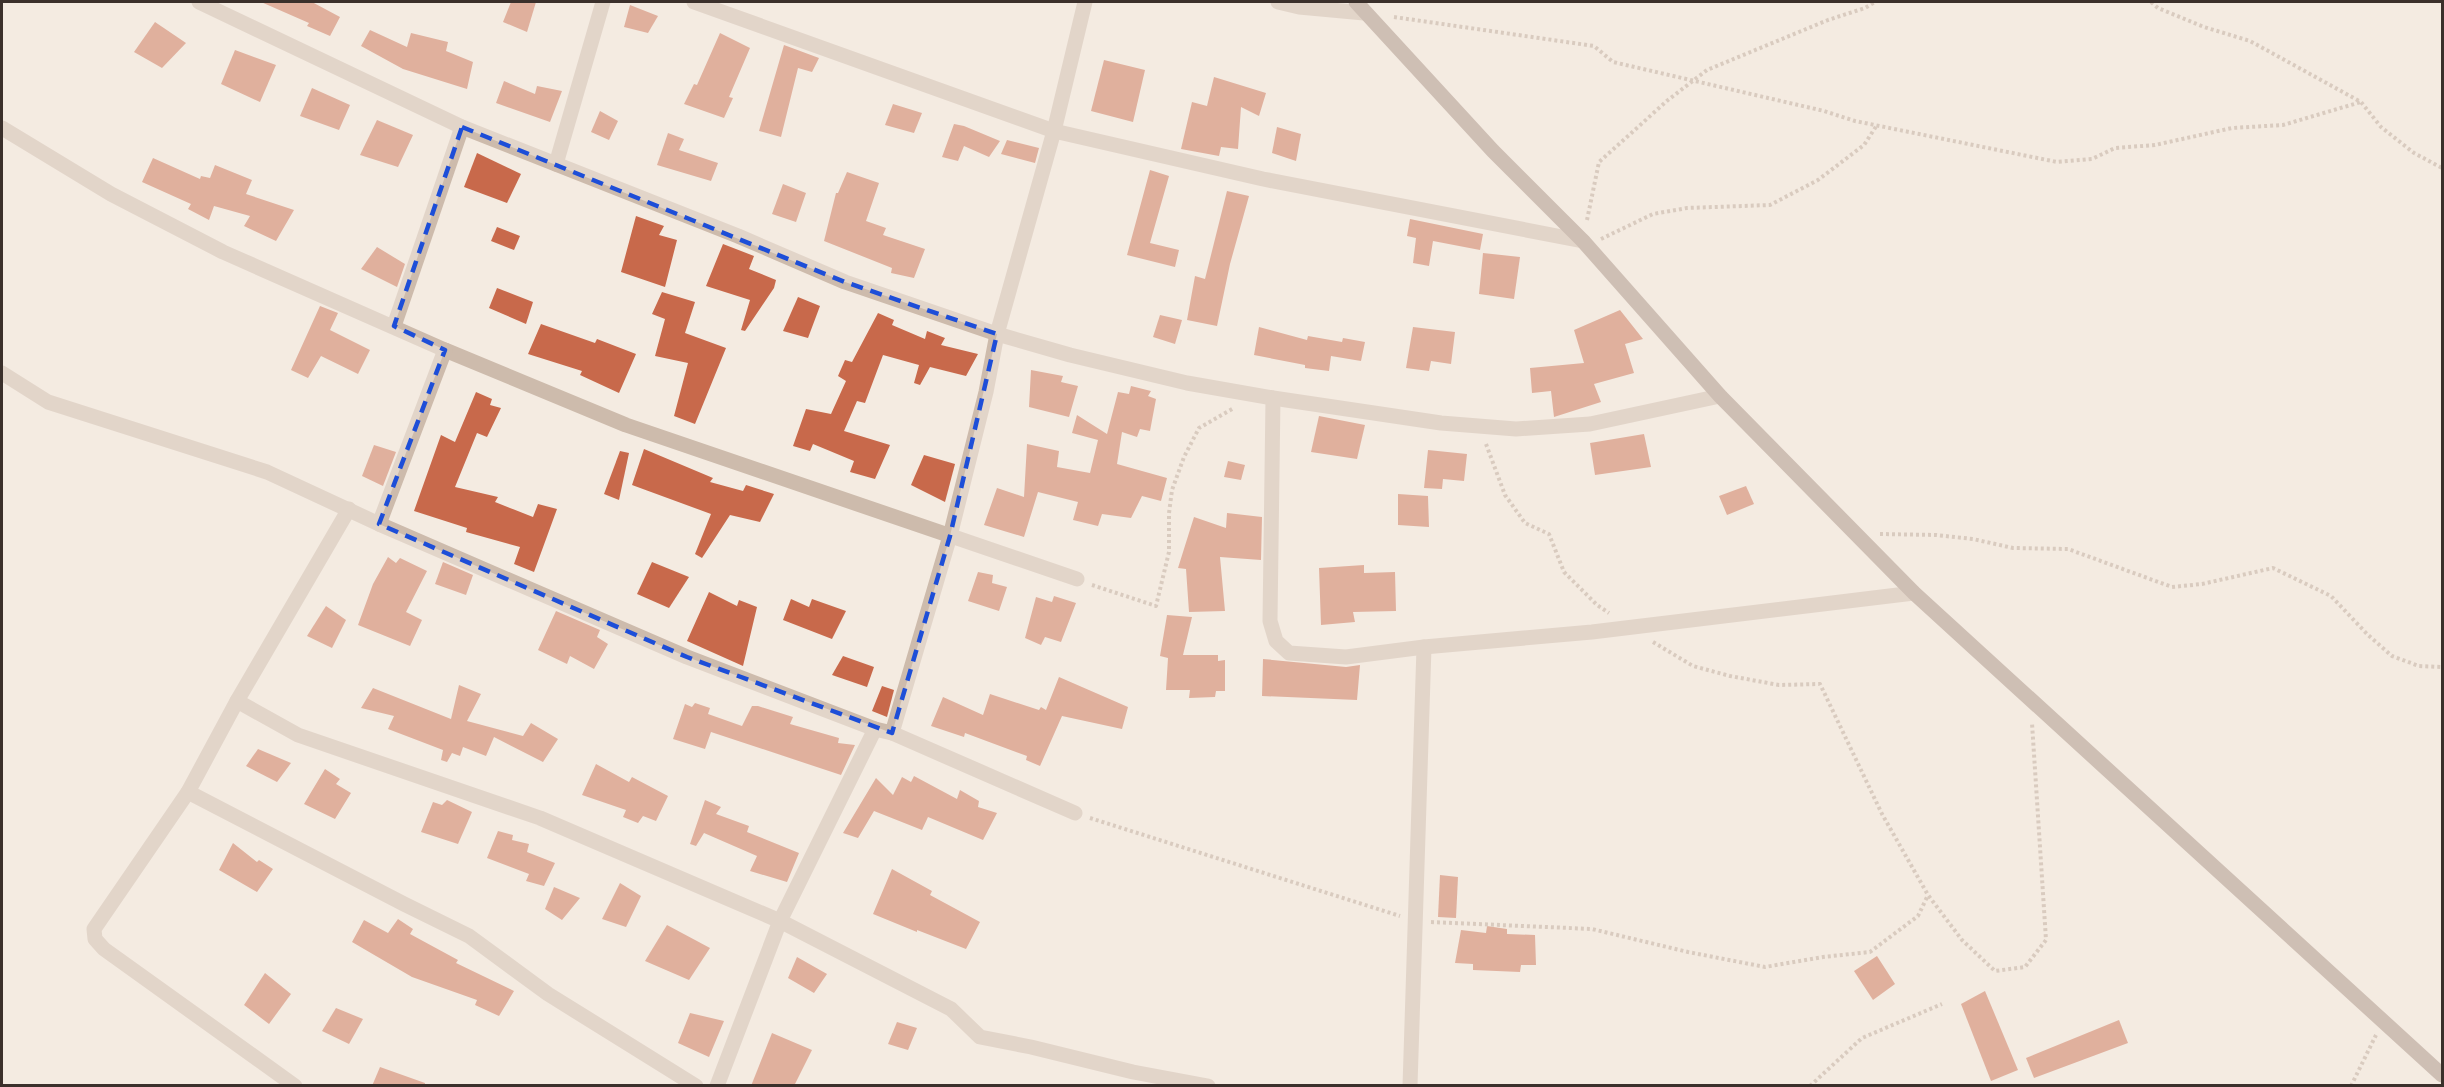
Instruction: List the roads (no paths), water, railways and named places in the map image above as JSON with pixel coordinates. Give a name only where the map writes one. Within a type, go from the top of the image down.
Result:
[{"type":"street","points":[[199,2],[462,127],[738,236],[845,282],[997,334],[1070,355],[1187,383],[1273,398],[1441,423],[1516,429],[1590,424],[1720,396]]},
{"type":"street","points":[[556,164],[603,2]]},
{"type":"street","points":[[694,2],[1054,130],[1263,179],[1587,247]]},
{"type":"street","points":[[891,733],[950,536],[986,392],[997,334],[1054,130],[1085,2]]},
{"type":"street","points":[[1278,2],[1299,7],[1360,7],[1493,151],[1587,247],[1720,396],[1914,593],[2442,1076]]},
{"type":"street","points":[[394,326],[462,127]]},
{"type":"street","points":[[2,128],[111,194],[223,252],[445,350],[626,425],[1077,579]]},
{"type":"street","points":[[379,524],[445,350]]},
{"type":"street","points":[[2,373],[48,402],[267,472],[379,524],[687,657],[875,729],[891,733],[1075,813]]},
{"type":"street","points":[[1273,398],[1270,621],[1276,641],[1289,653],[1346,657],[1424,647],[1627,628],[1914,593]]},
{"type":"street","points":[[295,1086],[104,949],[95,939],[94,929],[188,792],[237,700],[348,509]]},
{"type":"street","points":[[1410,1086],[1424,647]]},
{"type":"street","points":[[237,700],[298,735],[540,818],[780,921],[951,1009],[980,1037],[1133,1072],[1208,1086]]},
{"type":"street","points":[[717,1086],[780,921],[875,729]]},
{"type":"street","points":[[188,792],[469,936],[548,994],[696,1086]]}]
